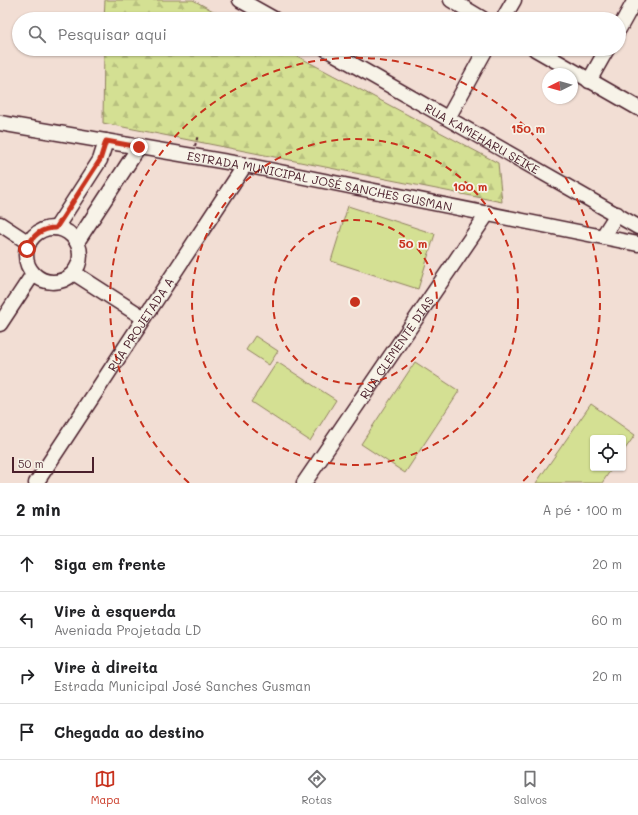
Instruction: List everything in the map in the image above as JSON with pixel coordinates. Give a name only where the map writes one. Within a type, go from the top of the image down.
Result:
[{"type":"street","points":[[240,0],[261,12]]},
{"type":"street","points":[[451,0],[471,12]]},
{"type":"street","points":[[507,12],[514,0]]},
{"type":"street","points":[[626,16],[635,0]]},
{"type":"street","name":"RUA KAMEHARU SEIKE","points":[[338,56],[638,227]]},
{"type":"street","points":[[448,118],[482,56]]},
{"type":"street","points":[[547,56],[638,108]]},
{"type":"street","points":[[589,81],[604,56]]},
{"type":"street","name":"ESTRADA MUNICIPAL JOSÉ SANCHES GUSMAN","points":[[0,123],[245,166],[488,213],[638,244]]},
{"type":"street","points":[[56,228],[100,160],[106,141]]},
{"type":"street","points":[[77,242],[139,147]]},
{"type":"street","name":"RUA PROJETADA A","points":[[36,483],[245,166]]},
{"type":"street","name":"RUA CLEMENTE DIAS","points":[[304,483],[488,213]]},
{"type":"street","points":[[603,236],[617,214]]},
{"type":"street","points":[[0,224],[29,243]]},
{"type":"street","points":[[50,228],[56,228],[68,232],[77,242],[81,255],[80,262],[74,273],[69,278],[57,283],[44,281],[33,274],[29,268],[26,256],[29,243],[38,233],[50,228]]},
{"type":"street","points":[[74,273],[144,318]]},
{"type":"street","points":[[0,324],[33,274]]},
{"type":"green space","points":[[105,0],[193,0],[215,12],[104,12]]},
{"type":"green space","points":[[104,56],[297,56],[498,163],[502,202],[103,123]]},
{"type":"green space","points":[[348,206],[435,234],[418,289],[331,261]]},
{"type":"green space","points":[[255,336],[278,351],[269,365],[246,350]]},
{"type":"green space","points":[[277,362],[336,400],[310,441],[251,402]]},
{"type":"green space","points":[[415,362],[459,391],[405,473],[361,444]]},
{"type":"green space","points":[[591,404],[635,435],[626,448],[626,435],[590,435],[590,471],[610,471],[602,483],[536,483]]},
{"type":"route","points":[[27,249],[33,237],[38,233],[50,228],[56,228],[100,160],[106,141],[139,147]]}]
